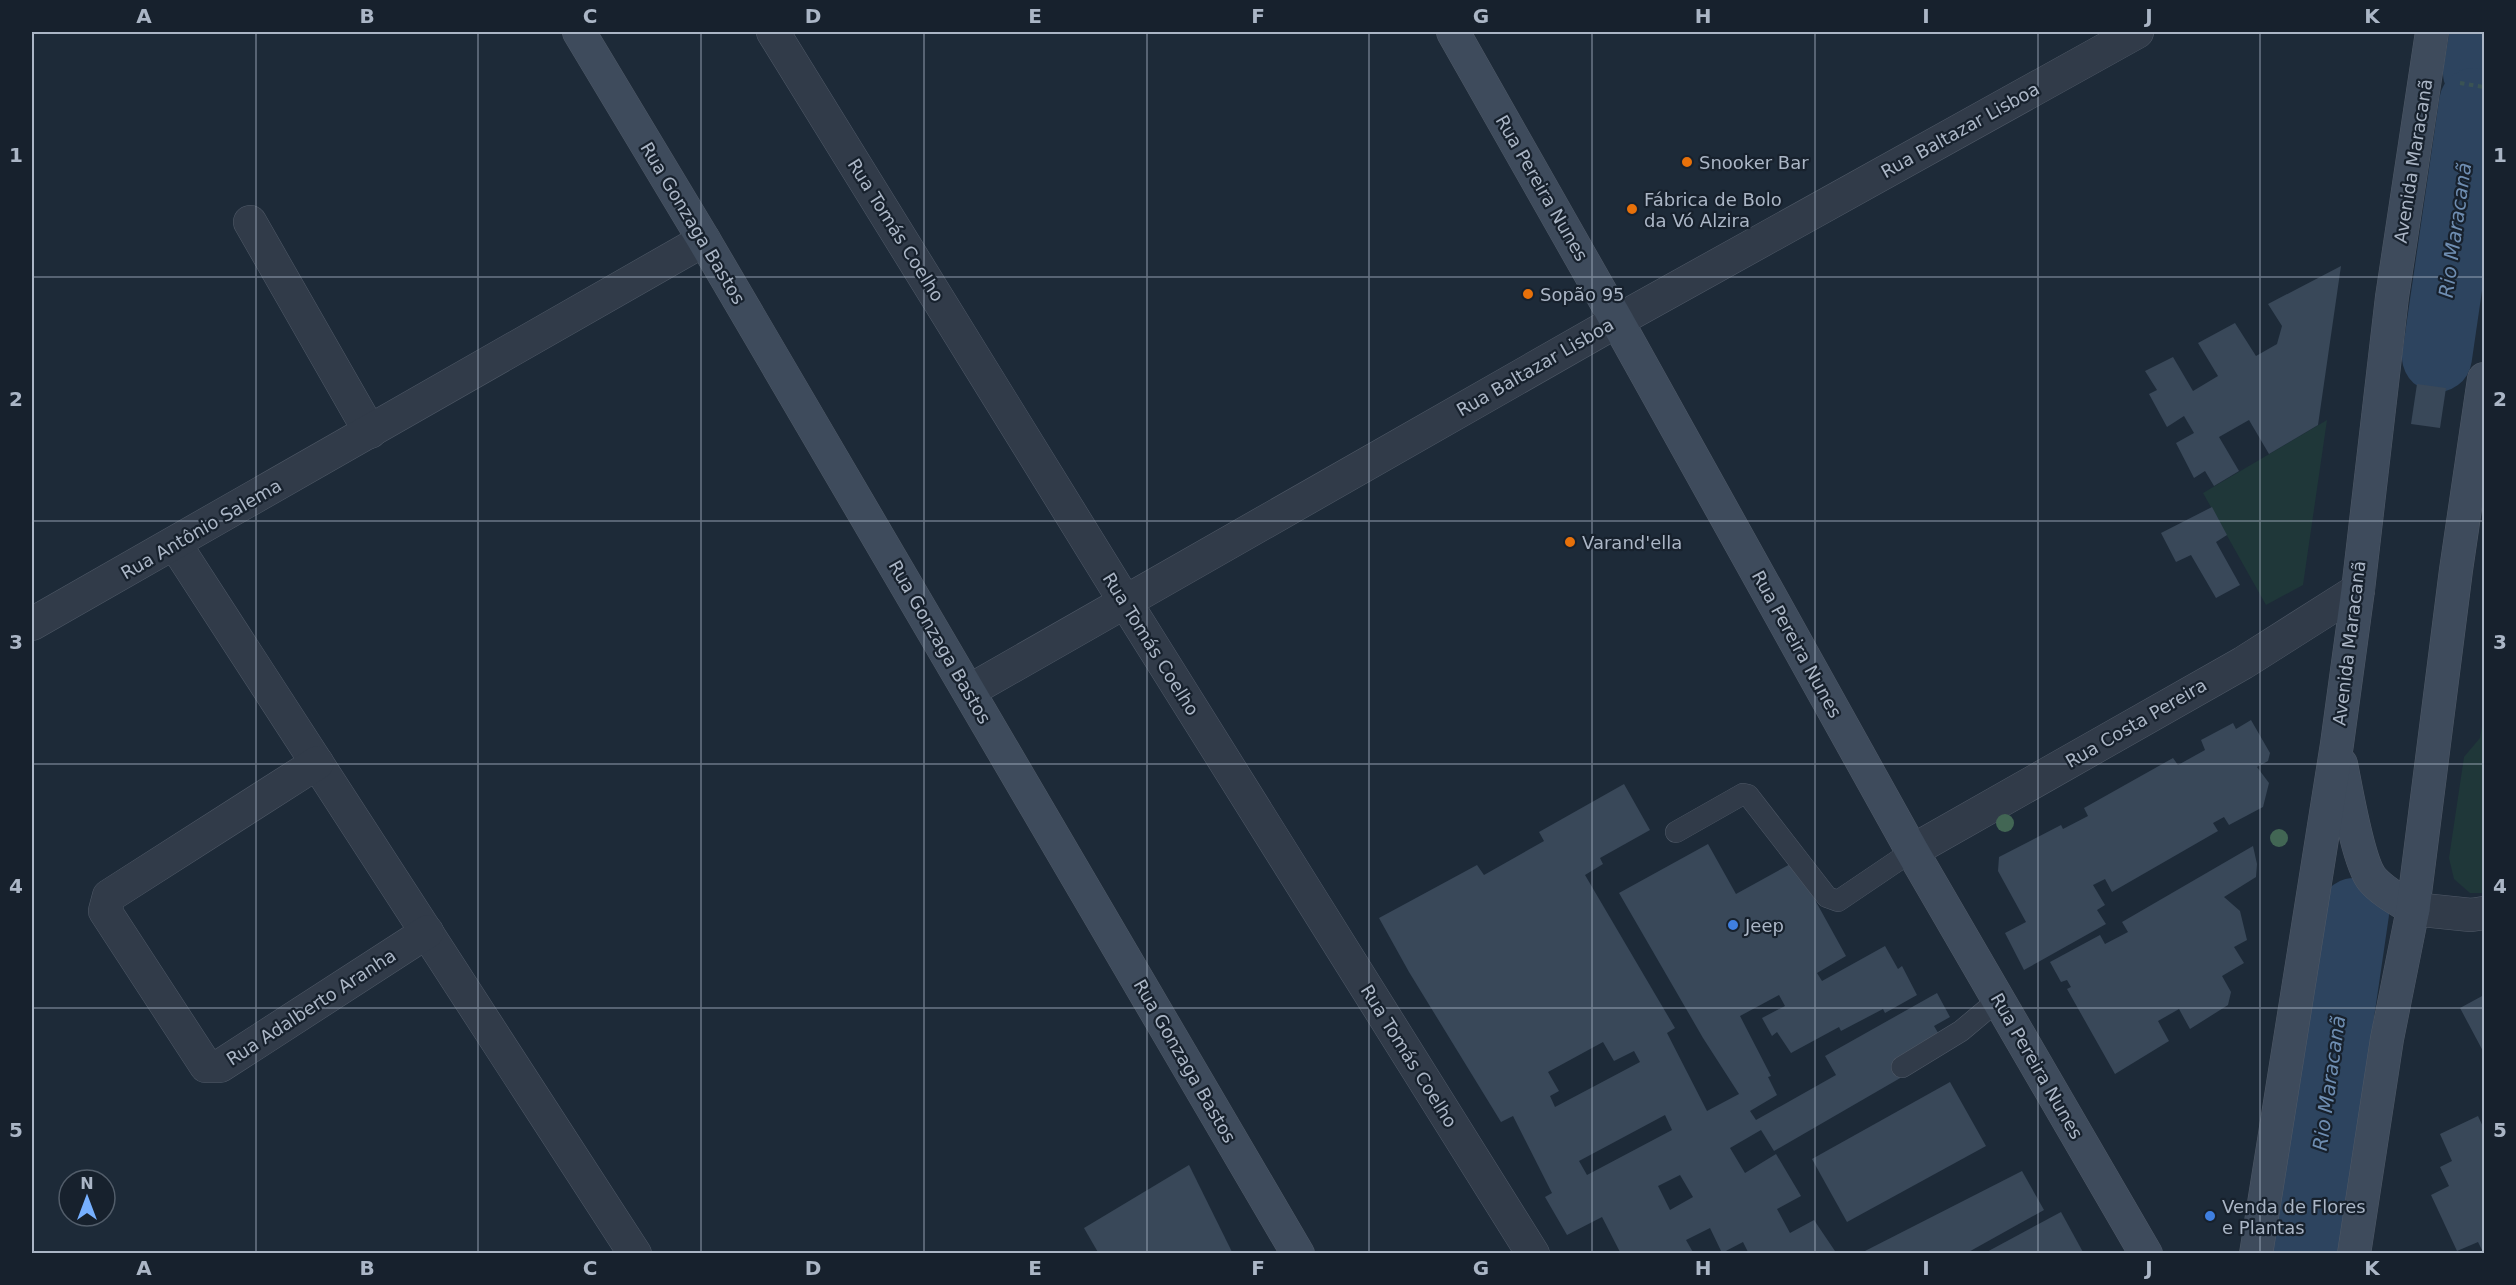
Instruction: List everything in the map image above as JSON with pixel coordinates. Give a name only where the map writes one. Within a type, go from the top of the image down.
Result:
[{"type":"main road","name":"Rua Gonzaga Bastos","points":[[579,32],[704,240],[1298,1254]]},
{"type":"main road","name":"Rua Pereira Nunes","points":[[1453,32],[1912,851],[2146,1254]]},
{"type":"main road","name":"Avenida Maracanã","points":[[2256,1254],[2337,744],[2358,591],[2392,297],[2432,32]]},
{"type":"main road","points":[[2354,1254],[2387,1039],[2413,909],[2456,570],[2484,379]]},
{"type":"main road","points":[[2337,744],[2358,845],[2370,877],[2387,893],[2413,909]]},
{"type":"street","name":"Rua Tomás Coelho","points":[[773,32],[1124,600],[1533,1254]]},
{"type":"street","name":"Rua Baltazar Lisboa","points":[[969,691],[1124,600],[1617,321],[2137,32]]},
{"type":"street","points":[[250,222],[370,432]]},
{"type":"street","name":"Rua Antônio Salema","points":[[32,624],[704,240]]},
{"type":"street","points":[[175,544],[636,1254]]},
{"type":"street","name":"Rua Costa Pereira","points":[[1912,851],[2243,663],[2358,591]]},
{"type":"street","name":"Rua Adalberto Aranha","points":[[317,763],[109,896],[105,911],[206,1066],[220,1066],[427,932]]},
{"type":"street","points":[[2413,909],[2471,915],[2484,913]]},
{"type":"lane","points":[[1677,832],[1743,794],[1748,795],[1827,897],[1833,901],[1838,901],[1912,851]]},
{"type":"lane","points":[[1902,1067],[1961,1031],[1998,1000]]},
{"type":"path","points":[[2457,83],[2484,87]]},
{"type":"green space","points":[[2327,420],[2303,585],[2266,605],[2203,493]]},
{"type":"green space","points":[[2484,713],[2484,893],[2470,893],[2454,879],[2449,858],[2464,757],[2480,738]]},
{"type":"building","points":[[2341,266],[2318,425],[2269,454],[2249,420],[2219,437],[2239,471],[2214,486],[2205,471],[2194,478],[2176,443],[2194,433],[2184,416],[2167,427],[2149,394],[2157,390],[2145,371],[2173,357],[2193,391],[2218,376],[2198,343],[2235,323],[2256,356],[2277,344],[2282,326],[2268,304]]},
{"type":"building","points":[[2417,384],[2446,388],[2440,428],[2411,424]]},
{"type":"building","points":[[2212,507],[2227,535],[2216,542],[2240,585],[2216,598],[2191,555],[2176,562],[2161,533]]},
{"type":"building","points":[[2251,720],[2270,753],[2268,761],[2257,767],[2269,783],[2263,807],[2229,825],[2224,817],[2213,823],[2218,831],[2112,892],[2105,879],[2093,885],[2105,905],[2097,910],[2106,924],[2024,970],[2005,933],[2026,922],[1998,871],[1999,857],[2061,825],[2063,829],[2088,816],[2084,808],[2173,758],[2178,765],[2205,750],[2201,740],[2233,723],[2236,729]]},
{"type":"building","points":[[1624,784],[1650,830],[1600,858],[1603,864],[1585,875],[1675,1028],[1667,1033],[1707,1111],[1739,1094],[1703,1038],[1619,893],[1708,844],[1736,894],[1794,862],[1846,956],[1817,973],[1822,981],[1885,946],[1898,969],[1902,966],[1917,995],[1885,1013],[1883,1009],[1841,1031],[1839,1027],[1791,1053],[1777,1032],[1772,1036],[1762,1018],[1785,1006],[1779,995],[1740,1016],[1771,1076],[1768,1077],[1777,1095],[1750,1111],[1756,1120],[1836,1075],[1825,1056],[1937,993],[1950,1017],[1934,1026],[1940,1036],[1902,1077],[1774,1151],[1761,1130],[1730,1148],[1745,1173],[1776,1154],[1801,1196],[1777,1209],[1790,1233],[1814,1220],[1837,1254],[1749,1254],[1743,1242],[1722,1253],[1710,1228],[1686,1240],[1694,1254],[1621,1254],[1602,1217],[1567,1235],[1545,1197],[1552,1193],[1513,1116],[1501,1122],[1409,972],[1379,918],[1477,865],[1484,875],[1544,841],[1539,832]],"holes":[[[1603,1042],[1614,1061],[1634,1051],[1640,1062],[1555,1107],[1550,1096],[1559,1091],[1548,1072]],[[1665,1115],[1672,1130],[1587,1175],[1579,1161]],[[1680,1175],[1693,1197],[1670,1210],[1658,1186]]]},
{"type":"building","points":[[2253,846],[2257,864],[2256,877],[2224,897],[2240,911],[2247,940],[2234,947],[2244,963],[2222,976],[2231,992],[2228,1005],[2190,1029],[2179,1009],[2158,1021],[2169,1041],[2115,1074],[2067,989],[2071,987],[2067,980],[2061,982],[2050,962],[2100,935],[2105,944],[2128,932],[2122,922]]},
{"type":"building","points":[[2484,995],[2484,1053],[2460,1008]]},
{"type":"building","points":[[1950,1082],[1986,1146],[1847,1222],[1812,1159]]},
{"type":"building","points":[[2478,1116],[2484,1129],[2484,1254],[2478,1242],[2457,1251],[2431,1195],[2449,1186],[2440,1167],[2452,1161],[2440,1134]]},
{"type":"building","points":[[1189,1165],[1233,1254],[1099,1254],[1084,1228]]},
{"type":"building","points":[[2022,1171],[2044,1210],[1965,1254],[1864,1254],[1863,1252]]},
{"type":"building","points":[[2061,1212],[2084,1254],[1983,1254]]},
{"type":"waterway","name":"Rio Maracanã","points":[[2478,73],[2484,37]]},
{"type":"waterway","name":"Rio Maracanã","points":[[2437,357],[2474,103]]},
{"type":"waterway","name":"Rio Maracanã","points":[[2304,1254],[2354,913]]},
{"type":"place","name":"Snooker Bar","points":[[1687,162]]},
{"type":"place","name":"Fábrica de Bolo da Vó Alzira","points":[[1632,209]]},
{"type":"place","name":"Sopão 95","points":[[1528,294]]},
{"type":"place","name":"Varand'ella","points":[[1570,542]]},
{"type":"place","name":"Jeep","points":[[1733,925]]},
{"type":"place","name":"Venda de Flores e Plantas","points":[[2210,1216]]}]
